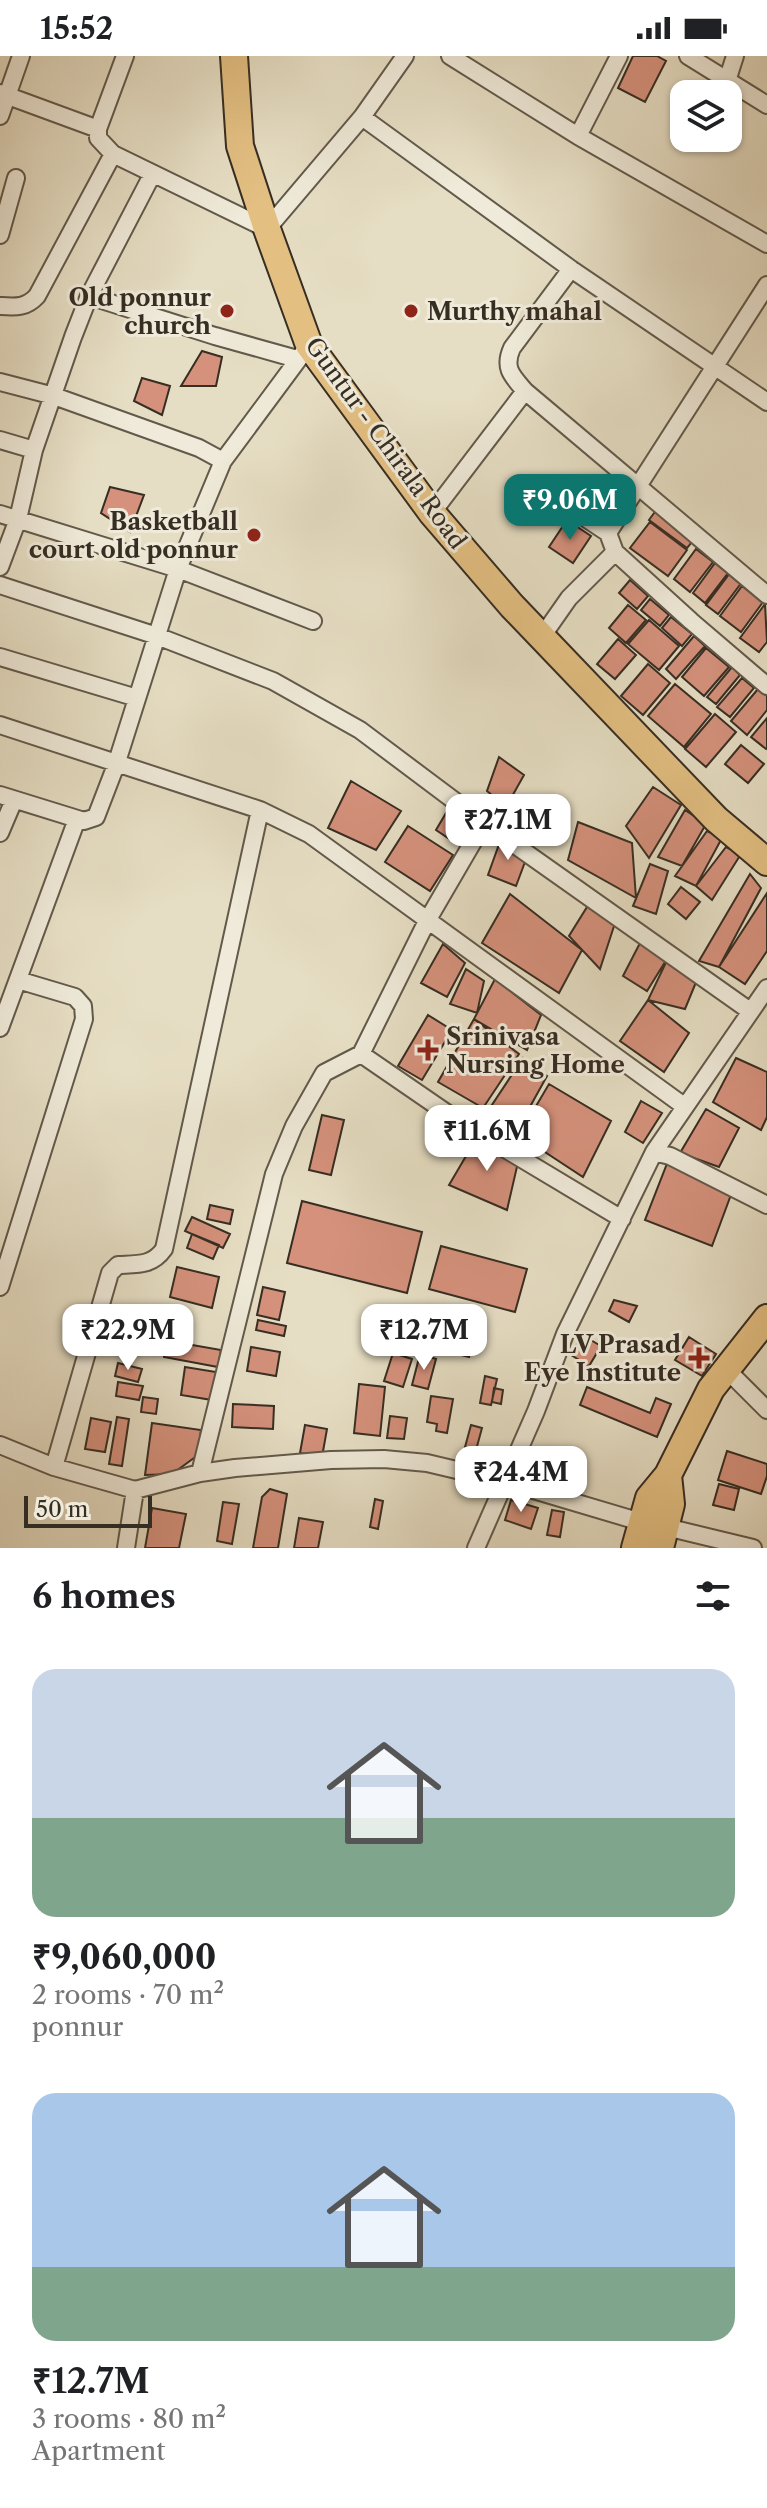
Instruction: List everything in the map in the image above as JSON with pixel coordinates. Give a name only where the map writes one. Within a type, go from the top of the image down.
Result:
[{"type":"main road","name":"Guntur - Chirala Road","points":[[234,56],[240,146],[303,352],[432,513],[541,638],[716,819],[767,862]]},
{"type":"main road","points":[[635,1548],[656,1532],[671,1504],[668,1475],[711,1389],[767,1318]]},
{"type":"street","points":[[0,116],[4,94],[21,56]]},
{"type":"street","points":[[125,56],[98,129],[98,138],[113,154],[267,229],[362,117],[405,56]]},
{"type":"street","points":[[450,56],[578,136],[767,244]]},
{"type":"street","points":[[578,136],[619,56]]},
{"type":"street","points":[[688,56],[725,80]]},
{"type":"street","points":[[727,80],[735,56]]},
{"type":"street","points":[[742,90],[767,105]]},
{"type":"street","points":[[4,94],[98,129]]},
{"type":"street","points":[[362,117],[571,269],[767,402]]},
{"type":"street","points":[[0,306],[20,307],[37,296],[113,154]]},
{"type":"street","points":[[0,567],[18,519],[34,450],[89,296],[152,175]]},
{"type":"street","points":[[0,235],[16,178]]},
{"type":"street","points":[[571,269],[512,348],[507,359],[508,371],[525,391],[767,595]]},
{"type":"street","points":[[608,533],[767,285]]},
{"type":"street","points":[[0,833],[7,798],[77,819],[91,820],[96,817],[116,765],[178,569],[223,461],[303,352],[215,336],[89,296]]},
{"type":"street","points":[[0,382],[54,396],[199,448],[223,461]]},
{"type":"street","points":[[432,513],[525,391]]},
{"type":"street","points":[[0,440],[34,450]]},
{"type":"street","points":[[551,492],[608,533],[615,552],[767,686]]},
{"type":"street","points":[[0,514],[178,569],[313,621]]},
{"type":"street","points":[[541,638],[569,598],[615,552]]},
{"type":"street","points":[[0,585],[157,636],[273,681],[360,730],[484,823],[750,1011]]},
{"type":"street","points":[[0,657],[137,698]]},
{"type":"street","points":[[0,725],[260,810],[309,834],[684,1106]]},
{"type":"street","points":[[54,1467],[110,1273],[118,1265],[147,1263],[164,1249],[260,810]]},
{"type":"street","points":[[0,1028],[77,819]]},
{"type":"street","points":[[200,1473],[274,1174],[294,1126],[324,1073],[361,1054],[427,921],[484,823]]},
{"type":"street","points":[[0,1287],[84,1019],[83,1006],[75,997],[18,980]]},
{"type":"street","points":[[476,1548],[536,1411],[565,1334],[654,1152],[767,989]]},
{"type":"street","points":[[361,1054],[457,1120],[622,1219]]},
{"type":"street","points":[[654,1152],[670,1156],[767,1205]]},
{"type":"street","points":[[726,1369],[767,1410]]},
{"type":"street","points":[[0,1445],[54,1467],[135,1490],[200,1473],[331,1460],[384,1459],[427,1463],[503,1481],[656,1532],[753,1548]]},
{"type":"street","points":[[126,1548],[135,1490]]},
{"type":"building","points":[[633,56],[657,56],[666,61],[645,102],[618,88]]},
{"type":"building","points":[[202,351],[222,357],[216,386],[181,386]]},
{"type":"building","points":[[142,378],[170,386],[162,415],[134,401]]},
{"type":"building","points":[[110,487],[144,495],[130,532],[101,513]]},
{"type":"building","points":[[657,509],[695,538],[687,548],[649,520]]},
{"type":"building","points":[[567,520],[591,536],[573,563],[549,547]]},
{"type":"building","points":[[650,522],[687,550],[668,576],[630,548]]},
{"type":"building","points":[[696,549],[713,562],[690,592],[674,579]]},
{"type":"building","points":[[715,563],[728,573],[705,603],[693,593]]},
{"type":"building","points":[[730,573],[742,582],[718,614],[706,605]]},
{"type":"building","points":[[630,580],[648,596],[637,609],[619,593]]},
{"type":"building","points":[[742,586],[763,602],[741,632],[720,616]]},
{"type":"building","points":[[650,599],[669,615],[660,626],[641,610]]},
{"type":"building","points":[[765,604],[767,642],[759,652],[740,638]]},
{"type":"building","points":[[628,605],[646,620],[626,643],[609,628]]},
{"type":"building","points":[[671,617],[692,634],[682,646],[662,628]]},
{"type":"building","points":[[649,620],[679,646],[659,670],[628,644]]},
{"type":"building","points":[[694,636],[705,646],[676,679],[666,669]]},
{"type":"building","points":[[618,639],[636,655],[615,679],[597,664]]},
{"type":"building","points":[[706,648],[729,667],[704,696],[682,677]]},
{"type":"building","points":[[648,664],[670,683],[643,715],[621,696]]},
{"type":"building","points":[[732,667],[740,675],[716,704],[707,697]]},
{"type":"building","points":[[742,678],[754,688],[730,717],[717,707]]},
{"type":"building","points":[[675,684],[711,714],[684,747],[648,716]]},
{"type":"building","points":[[758,689],[767,696],[767,710],[747,735],[731,721]]},
{"type":"building","points":[[715,714],[736,732],[706,767],[685,749]]},
{"type":"building","points":[[767,718],[767,748],[766,749],[751,737]]},
{"type":"building","points":[[741,745],[764,764],[748,783],[725,764]]},
{"type":"building","points":[[499,757],[524,775],[506,807],[487,791]]},
{"type":"building","points":[[351,781],[401,811],[376,850],[328,828]]},
{"type":"building","points":[[653,787],[681,805],[649,858],[626,826]]},
{"type":"building","points":[[449,808],[468,820],[454,842],[436,830]]},
{"type":"building","points":[[685,810],[706,824],[682,866],[658,857]]},
{"type":"building","points":[[578,822],[632,843],[636,898],[568,860]]},
{"type":"building","points":[[408,826],[453,855],[430,891],[385,862]]},
{"type":"building","points":[[707,831],[722,838],[696,886],[675,876]]},
{"type":"building","points":[[502,836],[528,854],[516,886],[488,875]]},
{"type":"building","points":[[726,847],[741,854],[712,900],[696,886]]},
{"type":"building","points":[[650,864],[668,871],[656,914],[633,906]]},
{"type":"building","points":[[750,874],[761,888],[719,967],[699,961]]},
{"type":"building","points":[[681,887],[700,902],[686,919],[668,904]]},
{"type":"building","points":[[767,893],[767,951],[745,984],[719,967]]},
{"type":"building","points":[[510,894],[582,950],[559,993],[482,943]]},
{"type":"building","points":[[592,899],[617,917],[600,969],[569,936]]},
{"type":"building","points":[[640,943],[670,954],[647,991],[623,976]]},
{"type":"building","points":[[443,944],[465,963],[447,997],[421,983]]},
{"type":"building","points":[[670,954],[699,975],[685,1009],[648,1000]]},
{"type":"building","points":[[466,969],[484,981],[477,1013],[450,1004]]},
{"type":"building","points":[[495,979],[541,1015],[527,1050],[474,1019]]},
{"type":"building","points":[[648,1000],[689,1033],[664,1072],[620,1041]]},
{"type":"building","points":[[428,1015],[452,1030],[422,1080],[398,1066]]},
{"type":"building","points":[[474,1019],[519,1054],[483,1108],[438,1082]]},
{"type":"building","points":[[523,1058],[547,1076],[511,1141],[482,1120]]},
{"type":"building","points":[[736,1058],[767,1072],[767,1117],[761,1130],[713,1102]]},
{"type":"building","points":[[549,1084],[611,1121],[583,1177],[519,1135]]},
{"type":"building","points":[[641,1101],[662,1113],[643,1143],[625,1132]]},
{"type":"building","points":[[706,1109],[739,1128],[719,1167],[680,1153]]},
{"type":"building","points":[[322,1115],[344,1120],[331,1175],[309,1170]]},
{"type":"building","points":[[479,1134],[519,1158],[507,1210],[449,1185]]},
{"type":"building","points":[[670,1156],[732,1192],[712,1246],[645,1220]]},
{"type":"building","points":[[302,1201],[422,1232],[407,1293],[287,1263]]},
{"type":"building","points":[[210,1205],[233,1210],[230,1224],[207,1219]]},
{"type":"building","points":[[192,1217],[230,1234],[223,1248],[185,1231]]},
{"type":"building","points":[[192,1234],[219,1245],[213,1259],[187,1248]]},
{"type":"building","points":[[441,1246],[527,1269],[515,1312],[429,1289]]},
{"type":"building","points":[[177,1267],[219,1277],[212,1308],[170,1297]]},
{"type":"building","points":[[263,1287],[285,1292],[279,1320],[257,1315]]},
{"type":"building","points":[[614,1300],[637,1306],[629,1322],[609,1311]]},
{"type":"building","points":[[125,1311],[157,1317],[153,1340],[120,1334]]},
{"type":"building","points":[[258,1320],[286,1326],[284,1336],[256,1330]]},
{"type":"building","points":[[447,1331],[457,1335],[451,1351],[441,1347]]},
{"type":"building","points":[[459,1335],[474,1340],[469,1357],[454,1353]]},
{"type":"building","points":[[582,1335],[601,1346],[589,1366],[571,1355]]},
{"type":"building","points":[[689,1337],[716,1354],[702,1376],[675,1360]]},
{"type":"building","points":[[158,1339],[221,1350],[218,1367],[164,1357],[165,1346],[157,1345]]},
{"type":"building","points":[[251,1347],[280,1352],[276,1376],[247,1371]]},
{"type":"building","points":[[393,1353],[412,1359],[403,1387],[384,1381]]},
{"type":"building","points":[[420,1354],[436,1359],[428,1389],[412,1385]]},
{"type":"building","points":[[118,1363],[142,1369],[138,1382],[115,1376]]},
{"type":"building","points":[[185,1367],[216,1372],[212,1400],[181,1395]]},
{"type":"building","points":[[485,1376],[497,1379],[491,1405],[480,1403]]},
{"type":"building","points":[[118,1382],[143,1386],[139,1400],[116,1396]]},
{"type":"building","points":[[359,1384],[385,1387],[380,1436],[354,1433]]},
{"type":"building","points":[[587,1387],[650,1413],[656,1398],[671,1404],[657,1437],[580,1405]]},
{"type":"building","points":[[494,1388],[503,1390],[501,1404],[492,1402]]},
{"type":"building","points":[[431,1396],[453,1399],[447,1433],[436,1431],[437,1424],[427,1422]]},
{"type":"building","points":[[143,1397],[158,1399],[156,1414],[141,1412]]},
{"type":"building","points":[[233,1404],[274,1406],[273,1429],[232,1427]]},
{"type":"building","points":[[390,1416],[407,1418],[404,1439],[387,1438]]},
{"type":"building","points":[[117,1417],[129,1419],[122,1466],[109,1464]]},
{"type":"building","points":[[91,1418],[111,1422],[105,1452],[85,1449]]},
{"type":"building","points":[[152,1423],[201,1430],[198,1455],[172,1474],[145,1475]]},
{"type":"building","points":[[305,1425],[327,1429],[322,1457],[300,1453]]},
{"type":"building","points":[[471,1425],[482,1428],[476,1450],[465,1447]]},
{"type":"building","points":[[727,1451],[767,1464],[761,1494],[718,1480]]},
{"type":"building","points":[[719,1484],[739,1489],[734,1510],[713,1505]]},
{"type":"building","points":[[270,1489],[287,1494],[278,1548],[253,1548],[262,1497]]},
{"type":"building","points":[[375,1499],[383,1501],[378,1529],[370,1527]]},
{"type":"building","points":[[511,1500],[538,1508],[531,1529],[505,1520]]},
{"type":"building","points":[[223,1502],[239,1504],[232,1544],[217,1541]]},
{"type":"building","points":[[152,1508],[186,1514],[179,1548],[145,1548]]},
{"type":"building","points":[[552,1510],[564,1512],[560,1537],[547,1535]]},
{"type":"building","points":[[299,1518],[323,1522],[318,1548],[294,1548]]},
{"type":"place","name":"Old ponnur church","points":[[227,311]]},
{"type":"place","name":"Murthy mahal","points":[[411,311]]},
{"type":"place","name":"Basketball court old ponnur","points":[[254,535]]},
{"type":"place","name":"Srinivasa Nursing Home","points":[[428,1050]]},
{"type":"place","name":"LV Prasad Eye Institute","points":[[699,1358]]}]
